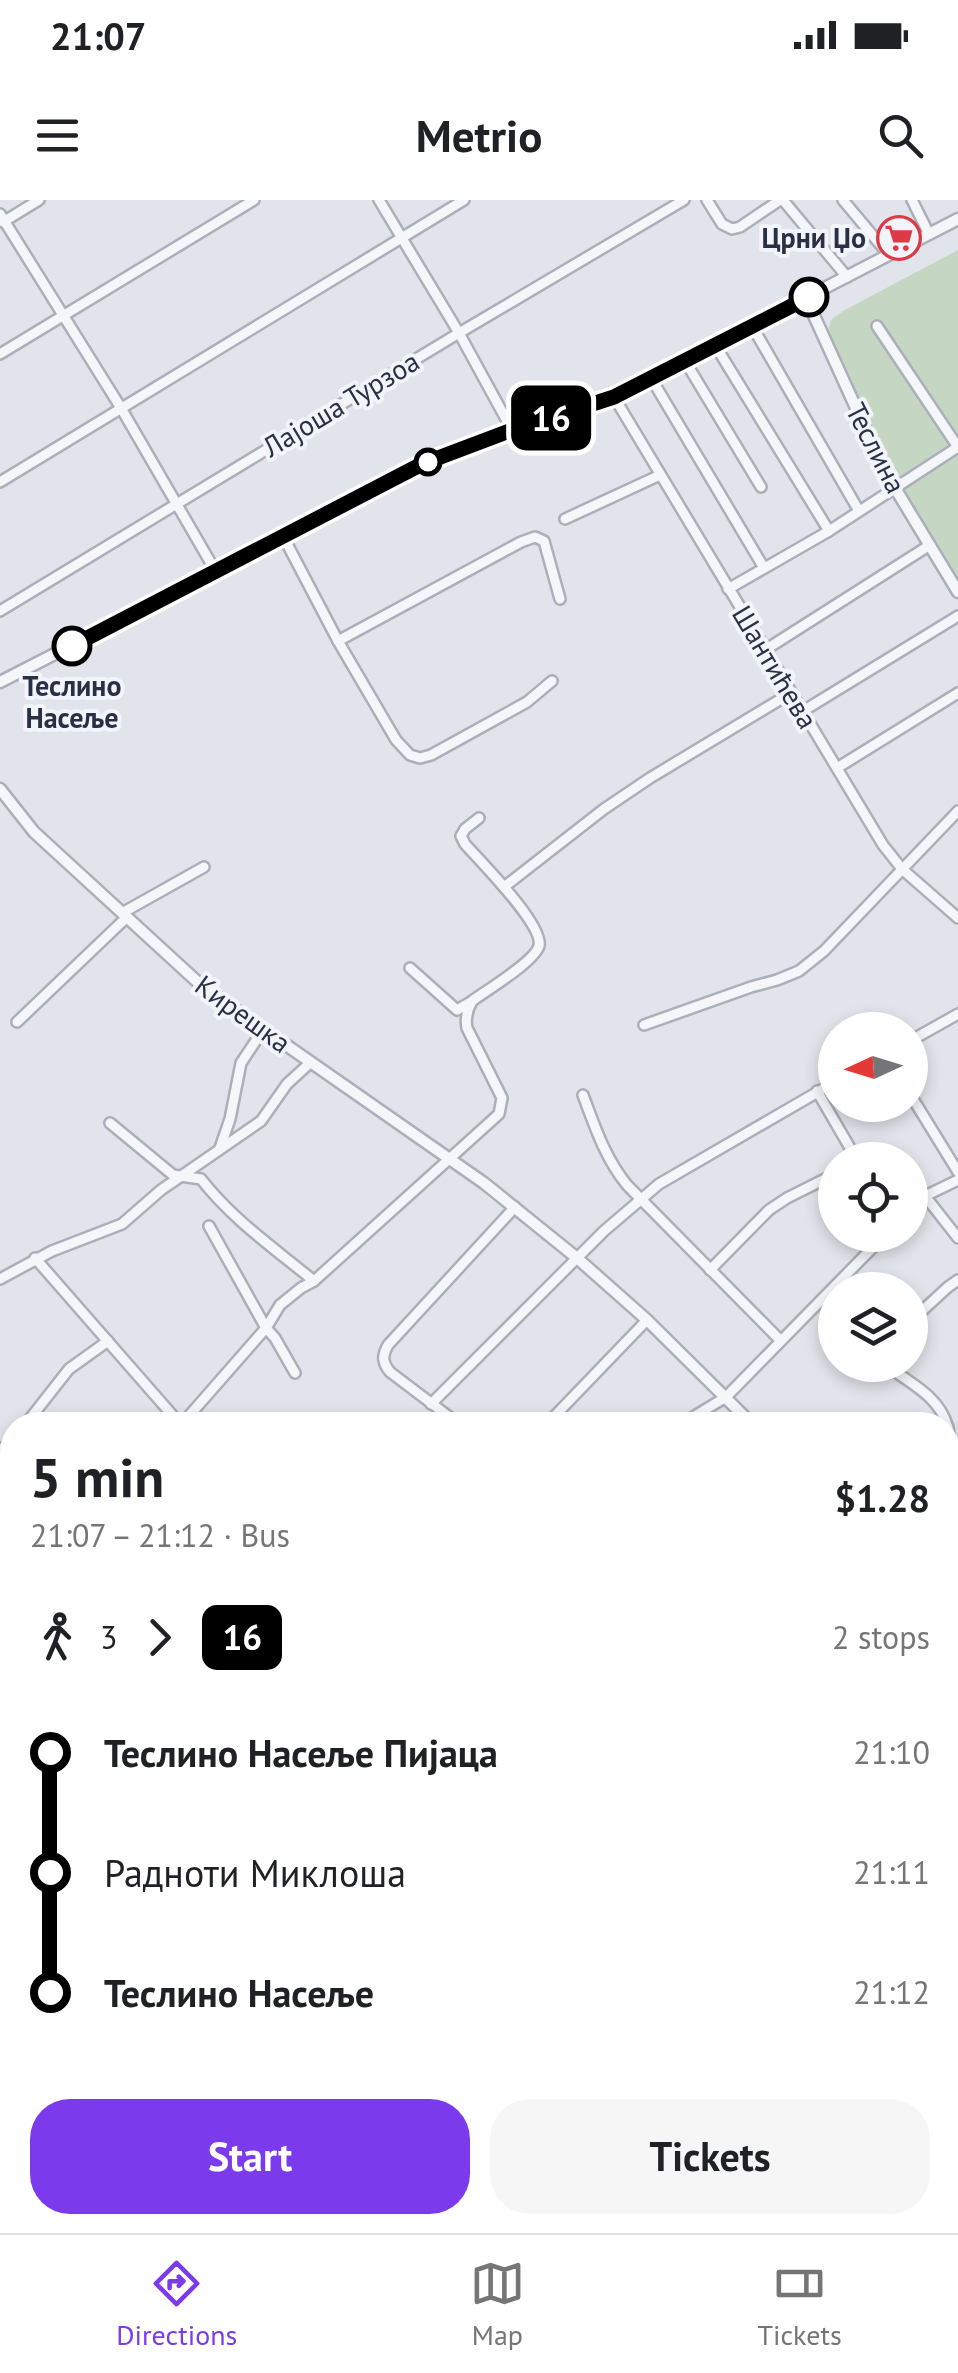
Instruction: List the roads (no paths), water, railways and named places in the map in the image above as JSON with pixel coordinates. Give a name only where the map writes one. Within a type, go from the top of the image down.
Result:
[{"type":"street","points":[[39,200],[1,220],[121,408],[216,572]]},
{"type":"street","points":[[0,354],[254,200]]},
{"type":"street","points":[[379,200],[512,430]]},
{"type":"street","points":[[0,482],[464,200]]},
{"type":"street","name":"Лајоша Турзоа","points":[[0,611],[684,200]]},
{"type":"street","points":[[708,200],[722,224],[732,230],[781,200],[847,276]]},
{"type":"street","points":[[843,200],[889,255]]},
{"type":"street","points":[[912,200],[929,234]]},
{"type":"street","points":[[0,684],[422,464],[614,397],[958,219]]},
{"type":"street","name":"Теслина","points":[[806,298],[870,441],[958,592]]},
{"type":"street","points":[[752,326],[859,511]]},
{"type":"street","points":[[728,589],[829,531],[958,447],[877,326]]},
{"type":"street","points":[[715,345],[829,531]]},
{"type":"street","points":[[685,361],[761,487]]},
{"type":"street","points":[[651,378],[764,568]]},
{"type":"street","name":"Шантићева","points":[[614,397],[882,845],[902,869],[958,918]]},
{"type":"street","points":[[565,519],[660,475]]},
{"type":"street","points":[[338,641],[535,537],[544,541],[560,599]]},
{"type":"street","points":[[284,538],[338,641],[396,740],[410,755],[431,755],[527,702],[552,681]]},
{"type":"street","points":[[765,650],[930,545]]},
{"type":"street","points":[[803,711],[958,616]]},
{"type":"street","points":[[504,886],[604,808],[791,693]]},
{"type":"street","points":[[838,768],[958,693]]},
{"type":"street","name":"Кирешка","points":[[1,794],[34,832],[203,987],[450,1158],[514,1207],[648,1320],[741,1412]]},
{"type":"street","points":[[644,1025],[799,971],[824,951],[958,811]]},
{"type":"street","points":[[457,1010],[531,958],[540,944],[532,923],[461,836],[464,828],[479,818]]},
{"type":"street","points":[[17,1022],[124,916],[204,867]]},
{"type":"street","points":[[410,968],[466,1020]]},
{"type":"street","points":[[192,1412],[266,1328],[280,1305],[314,1281],[499,1114],[500,1092],[467,1028],[472,1001]]},
{"type":"street","points":[[928,1031],[955,1016],[958,1028]]},
{"type":"street","points":[[219,1151],[241,1063],[263,1030]]},
{"type":"street","points":[[0,1279],[35,1258],[122,1224],[180,1177],[262,1121],[286,1084],[311,1062]]},
{"type":"street","points":[[431,1404],[659,1184],[817,1091],[847,1142]]},
{"type":"street","points":[[583,1095],[608,1159],[627,1185],[780,1340]]},
{"type":"street","points":[[927,1122],[958,1172]]},
{"type":"street","points":[[110,1124],[173,1175],[201,1179],[253,1233],[314,1281]]},
{"type":"street","points":[[928,1195],[958,1180]]},
{"type":"street","points":[[710,1270],[769,1210],[818,1183]]},
{"type":"street","points":[[928,1200],[958,1238]]},
{"type":"street","points":[[442,1412],[390,1372],[383,1354],[514,1207]]},
{"type":"street","points":[[209,1226],[295,1374]]},
{"type":"street","points":[[851,1272],[869,1252]]},
{"type":"street","points":[[35,1258],[170,1412]]},
{"type":"street","points":[[928,1305],[958,1280]]},
{"type":"street","points":[[701,1412],[726,1397],[818,1306]]},
{"type":"street","points":[[559,1412],[648,1320]]},
{"type":"street","points":[[35,1412],[69,1368],[108,1341]]},
{"type":"street","points":[[911,1382],[943,1412]]},
{"type":"place","name":"Црни Џо","points":[[899,238]]},
{"type":"place","name":"Теслино Насеље","points":[[72,646]]}]
